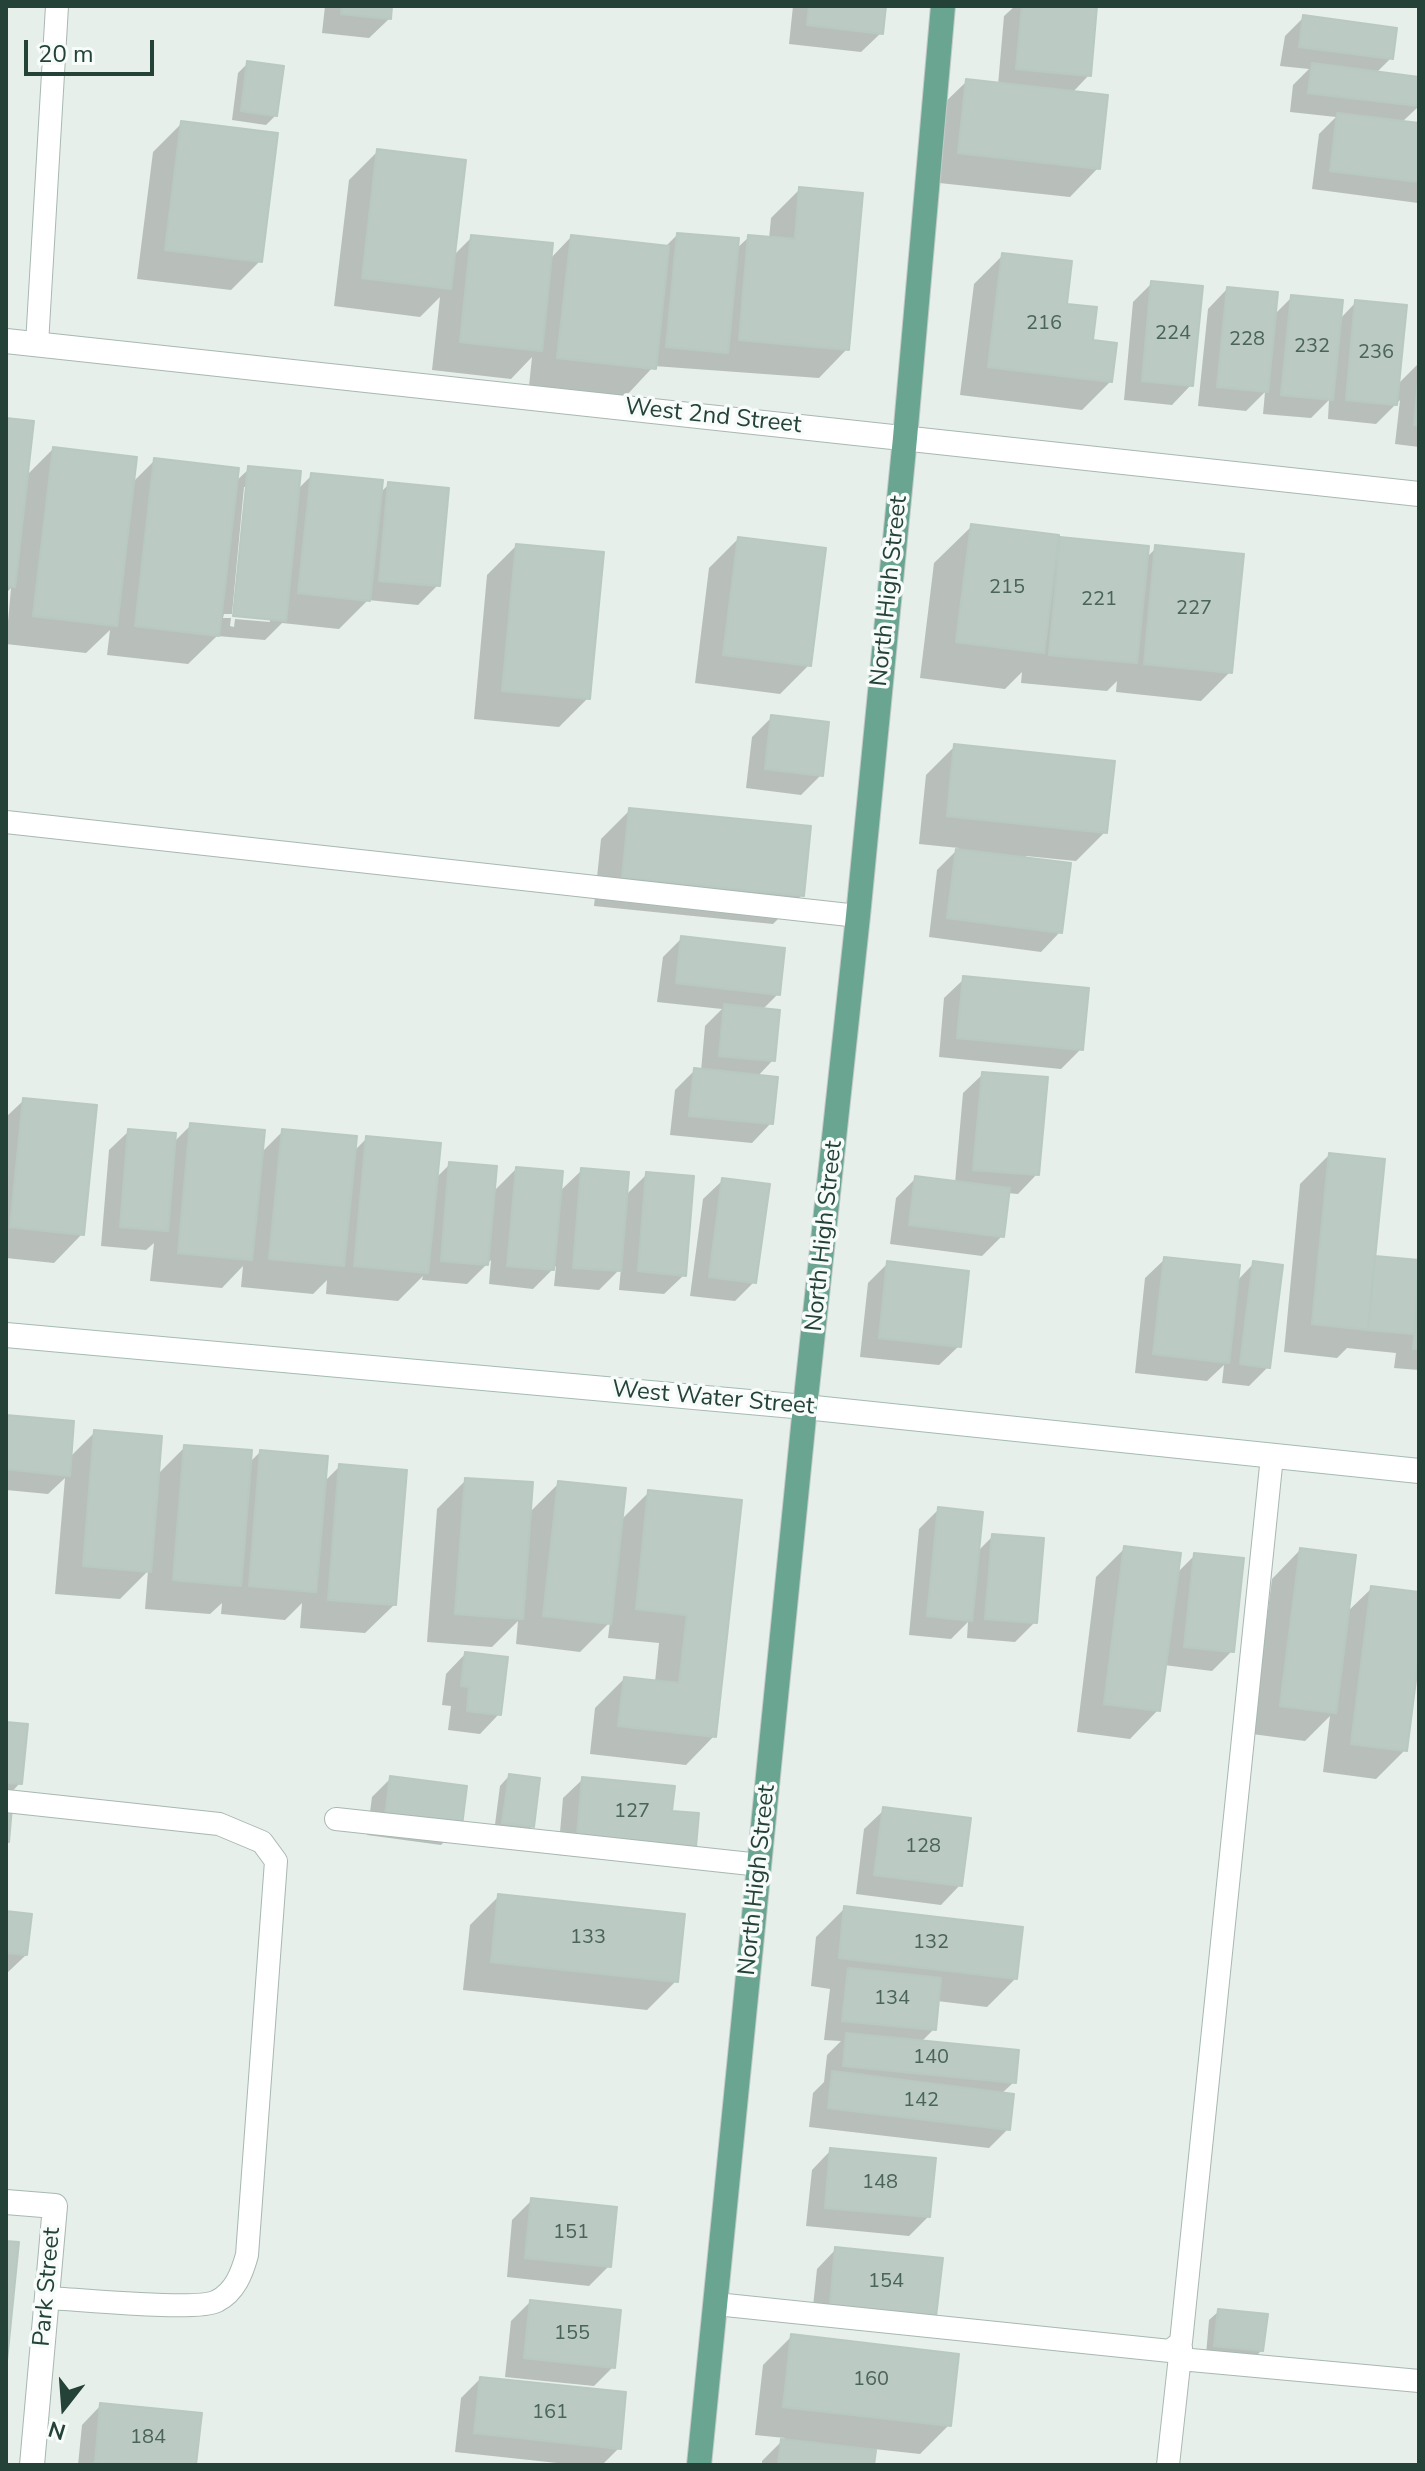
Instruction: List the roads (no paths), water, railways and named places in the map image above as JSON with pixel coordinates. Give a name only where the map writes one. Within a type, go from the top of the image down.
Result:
[{"type":"main road","name":"North High Street","points":[[699,2465],[805,1407],[858,916],[943,6]]},
{"type":"street","name":"West 2nd Street","points":[[6,341],[1419,494]]},
{"type":"street","name":"West Water Street","points":[[6,1335],[805,1407],[1419,1471]]},
{"type":"street","name":"Park Street","points":[[6,2202],[55,2206],[32,2465]]},
{"type":"lane","points":[[37,344],[57,6]]},
{"type":"lane","points":[[6,822],[858,916]]},
{"type":"lane","points":[[1168,2465],[1272,1456]]},
{"type":"lane","points":[[6,1801],[219,1824],[262,1842],[276,1861],[247,2255],[240,2279],[216,2302],[187,2306],[47,2298]]},
{"type":"lane","points":[[336,1819],[760,1865]]},
{"type":"lane","points":[[716,2304],[1181,2351],[1419,2381]]}]
